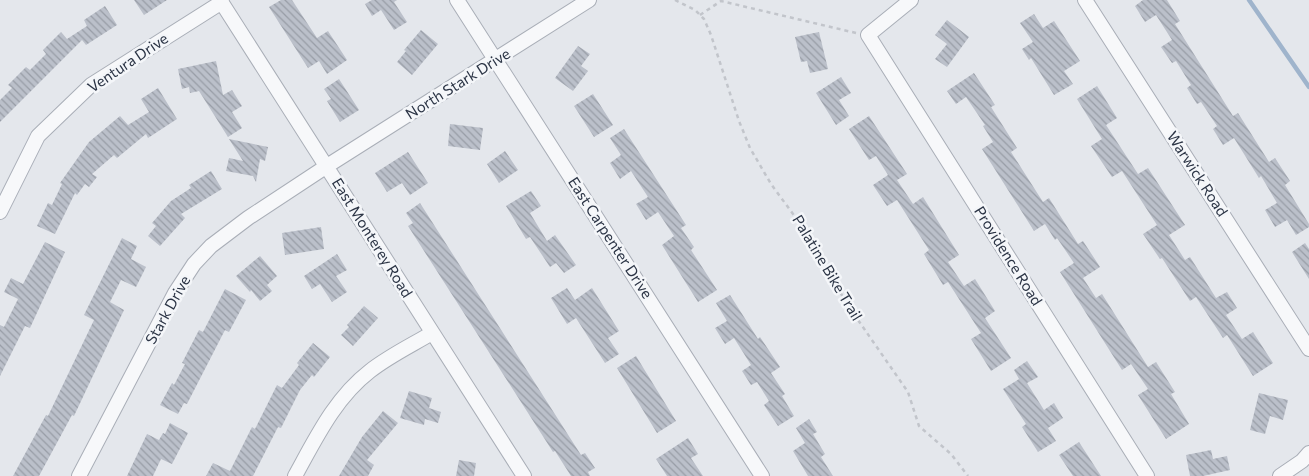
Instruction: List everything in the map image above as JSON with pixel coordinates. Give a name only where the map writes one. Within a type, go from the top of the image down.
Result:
[{"type":"street","name":"East Carpenter Drive","points":[[457,0],[762,476]]},
{"type":"street","name":"North Stark Drive","points":[[327,166],[589,0]]},
{"type":"street","points":[[868,36],[911,0]]},
{"type":"street","name":"Warwick Road","points":[[1084,0],[1309,349]]},
{"type":"street","name":"East Monterey Road","points":[[221,1],[524,476]]},
{"type":"street","name":"Ventura Drive","points":[[0,212],[38,136],[91,85],[221,1]]},
{"type":"street","name":"Providence Road","points":[[868,36],[1147,476]]},
{"type":"street","name":"Stark Drive","points":[[79,476],[174,293],[194,264],[229,231],[327,166]]},
{"type":"street","points":[[295,476],[323,424],[345,394],[370,371],[432,333]]},
{"type":"street","points":[[1280,476],[1302,461],[1309,453]]},
{"type":"path","points":[[675,0],[700,14],[721,1],[868,36]]},
{"type":"path","name":"Palatine Bike Trail","points":[[700,14],[711,35],[744,134],[760,167],[815,244],[831,277],[849,307],[908,392],[919,426],[951,454],[968,476]]},
{"type":"building","points":[[134,0],[167,0],[144,15]]},
{"type":"building","points":[[281,0],[292,0],[317,38],[328,31],[347,60],[327,74],[319,61],[308,68],[269,7]]},
{"type":"building","points":[[372,0],[397,0],[394,2],[407,22],[394,30],[381,10],[372,16],[365,4]]},
{"type":"building","points":[[1143,0],[1167,0],[1180,21],[1175,24],[1233,116],[1238,113],[1269,162],[1275,158],[1290,181],[1285,185],[1309,227],[1296,235],[1287,220],[1275,227],[1265,210],[1277,203],[1261,176],[1259,178],[1234,138],[1223,145],[1213,129],[1217,126],[1201,102],[1197,104],[1187,88],[1191,85],[1176,61],[1172,63],[1161,47],[1172,40],[1156,15],[1145,22],[1135,6]]},
{"type":"building","points":[[105,6],[117,25],[86,45],[82,40],[0,122],[0,100],[12,88],[8,85],[26,67],[30,70],[46,54],[43,50],[61,32],[67,39],[87,26],[84,20]]},
{"type":"building","points":[[1034,14],[1043,28],[1054,21],[1080,61],[1064,71],[1073,84],[1054,95],[1031,58],[1029,60],[1022,49],[1033,42],[1020,23]]},
{"type":"building","points":[[947,20],[969,37],[947,67],[935,59],[947,44],[935,35]]},
{"type":"building","points":[[421,30],[438,44],[412,75],[397,62],[406,51],[404,50]]},
{"type":"building","points":[[819,32],[828,69],[810,73],[807,61],[801,62],[795,37]]},
{"type":"building","points":[[578,46],[590,54],[581,66],[588,71],[573,91],[555,78]]},
{"type":"building","points":[[216,61],[223,95],[232,90],[242,106],[232,112],[242,128],[228,137],[199,91],[190,93],[189,87],[182,89],[178,69]]},
{"type":"building","points":[[974,73],[995,105],[991,107],[1017,148],[1011,152],[1043,202],[1049,198],[1078,244],[1083,241],[1100,267],[1083,278],[1096,298],[1102,294],[1148,367],[1156,362],[1175,392],[1171,394],[1189,424],[1166,439],[1138,395],[1148,389],[1131,364],[1122,370],[1060,272],[1074,263],[1057,238],[1055,240],[1045,224],[1034,231],[982,149],[993,142],[983,126],[985,125],[966,97],[956,104],[947,91]]},
{"type":"building","points":[[841,77],[851,93],[839,100],[849,116],[836,125],[816,93]]},
{"type":"building","points":[[339,79],[359,110],[340,122],[327,101],[331,99],[324,89]]},
{"type":"building","points":[[1097,86],[1117,118],[1106,125],[1138,174],[1148,168],[1185,225],[1169,235],[1185,260],[1190,257],[1216,298],[1227,292],[1237,308],[1226,315],[1242,339],[1253,332],[1273,363],[1253,376],[1227,335],[1223,338],[1196,297],[1190,301],[1162,258],[1160,259],[1143,234],[1157,225],[1122,171],[1112,177],[1091,146],[1102,139],[1077,99]]},
{"type":"building","points":[[158,88],[177,119],[148,138],[146,134],[117,158],[114,155],[92,174],[97,177],[89,187],[85,184],[77,195],[75,193],[55,234],[37,226],[48,203],[52,205],[62,184],[60,183],[89,142],[120,116],[128,125],[149,112],[141,99]]},
{"type":"building","points":[[593,94],[613,125],[594,137],[574,106]]},
{"type":"building","points":[[869,116],[907,174],[897,180],[913,204],[923,197],[959,255],[948,262],[964,286],[975,279],[995,311],[985,318],[1011,358],[991,371],[971,339],[981,333],[948,282],[943,285],[924,254],[929,250],[897,200],[887,206],[873,185],[888,175],[876,156],[869,160],[849,129]]},
{"type":"building","points":[[450,124],[483,128],[480,150],[448,146]]},
{"type":"building","points":[[624,129],[686,225],[681,228],[694,247],[691,250],[717,290],[698,302],[662,245],[674,236],[658,212],[646,220],[636,204],[648,197],[631,171],[620,179],[610,163],[621,155],[610,138]]},
{"type":"building","points":[[229,139],[268,147],[265,161],[260,159],[256,182],[253,176],[226,171],[229,158],[243,161]]},
{"type":"building","points":[[505,151],[518,170],[499,183],[487,164]]},
{"type":"building","points":[[408,152],[428,183],[410,195],[402,183],[387,192],[375,173]]},
{"type":"building","points":[[211,171],[222,189],[181,214],[185,218],[160,246],[148,236],[156,226],[152,223],[171,201],[191,188],[189,185]]},
{"type":"building","points":[[531,191],[541,206],[530,213],[547,241],[555,235],[576,265],[564,273],[556,263],[550,267],[530,237],[526,239],[506,206]]},
{"type":"building","points":[[420,203],[581,455],[585,453],[595,468],[588,472],[590,476],[571,476],[555,451],[553,452],[408,226],[413,223],[406,213]]},
{"type":"building","points":[[321,227],[324,249],[285,255],[282,233]]},
{"type":"building","points":[[122,238],[137,246],[131,259],[146,267],[136,287],[121,280],[110,302],[124,310],[74,416],[72,415],[39,476],[13,476],[46,415],[48,416],[94,320],[84,315]]},
{"type":"building","points":[[45,242],[65,252],[30,328],[25,326],[0,376],[0,325],[4,327],[18,299],[4,292],[11,278],[23,284]]},
{"type":"building","points":[[1305,243],[1309,249],[1309,279],[1292,252]]},
{"type":"building","points":[[337,254],[347,270],[336,276],[347,292],[332,302],[320,284],[312,289],[304,276]]},
{"type":"building","points":[[260,256],[277,276],[267,285],[272,291],[260,301],[236,276]]},
{"type":"building","points":[[567,288],[575,300],[592,288],[619,331],[608,338],[619,354],[605,363],[576,318],[567,324],[551,298]]},
{"type":"building","points":[[225,289],[246,300],[229,332],[225,330],[187,404],[184,403],[178,414],[160,405],[172,383],[174,385],[185,364],[182,363],[199,330],[203,332]]},
{"type":"building","points":[[730,295],[758,339],[760,337],[780,367],[771,373],[785,394],[782,396],[794,416],[778,426],[764,405],[769,401],[757,382],[751,385],[742,371],[751,365],[734,338],[725,344],[715,328],[727,321],[716,303]]},
{"type":"building","points":[[364,306],[378,318],[353,346],[341,335],[349,327],[347,325]]},
{"type":"building","points":[[313,343],[330,357],[314,377],[312,375],[300,390],[281,428],[278,427],[253,476],[206,476],[213,463],[230,471],[252,427],[255,429],[277,385],[282,388],[299,365],[297,363]]},
{"type":"building","points":[[636,356],[676,421],[657,433],[617,368]]},
{"type":"building","points":[[1027,361],[1038,377],[1027,383],[1044,410],[1054,403],[1063,418],[1048,428],[1056,441],[1038,452],[1022,427],[1026,424],[1003,389],[1019,379],[1014,370]]},
{"type":"building","points":[[409,391],[432,398],[429,408],[441,412],[438,423],[425,419],[424,425],[400,418]]},
{"type":"building","points":[[1259,393],[1288,400],[1283,420],[1270,416],[1265,434],[1250,430]]},
{"type":"building","points":[[383,411],[398,423],[367,460],[374,465],[368,476],[339,476],[362,437]]},
{"type":"building","points":[[809,419],[817,432],[813,434],[825,454],[821,457],[833,476],[808,476],[793,451],[805,443],[796,428]]},
{"type":"building","points":[[170,423],[188,433],[172,464],[161,459],[153,476],[127,476],[147,434],[159,440],[163,433],[165,434]]},
{"type":"building","points":[[688,438],[698,454],[691,458],[703,476],[667,476],[656,459]]},
{"type":"building","points":[[1079,442],[1101,476],[1073,476],[1059,455]]},
{"type":"building","points":[[1211,450],[1213,459],[1227,456],[1230,470],[1203,476],[1190,476],[1186,455]]},
{"type":"building","points":[[459,460],[476,463],[474,476],[456,476]]},
{"type":"waterway","points":[[1249,0],[1309,87]]}]
